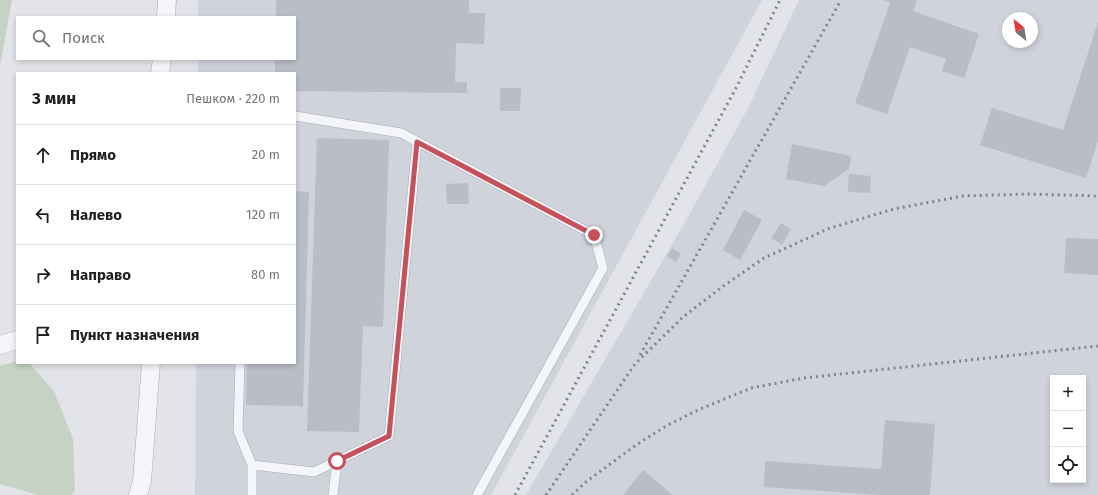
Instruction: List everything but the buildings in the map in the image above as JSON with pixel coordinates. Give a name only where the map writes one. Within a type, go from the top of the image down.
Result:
[{"type":"street","points":[[166,16],[167,0]]},
{"type":"street","points":[[160,72],[162,60]]},
{"type":"street","points":[[0,344],[16,340]]},
{"type":"street","points":[[138,495],[142,481],[151,364]]},
{"type":"lane","points":[[296,116],[401,133],[594,235],[603,268],[477,495]]},
{"type":"lane","points":[[252,465],[314,472],[389,436],[417,142]]},
{"type":"lane","points":[[240,364],[238,431],[252,465],[252,495]]},
{"type":"lane","points":[[333,495],[337,461]]},
{"type":"shaded area","points":[[198,0],[762,0],[491,495],[195,495],[196,364],[296,364],[296,72],[198,72],[198,60],[296,60],[296,16],[198,16]]},
{"type":"shaded area","points":[[799,0],[1098,0],[1098,495],[526,495],[684,224],[748,108]]},
{"type":"green space","points":[[0,0],[12,0],[0,66]]},
{"type":"green space","points":[[16,361],[16,364],[30,364],[54,391],[73,439],[75,490],[71,495],[38,495],[0,484],[0,366]]},
{"type":"railway","points":[[515,495],[736,88],[780,0]]},
{"type":"railway","points":[[640,355],[841,0]]},
{"type":"railway","points":[[546,495],[635,364],[683,317],[722,287],[764,258],[830,228],[894,209],[963,196],[1027,194],[1098,196]]},
{"type":"railway","points":[[572,495],[587,481],[636,445],[666,426],[698,410],[751,388],[804,378],[1098,346]]},
{"type":"route","points":[[337,461],[389,436],[417,142],[594,235]]}]
